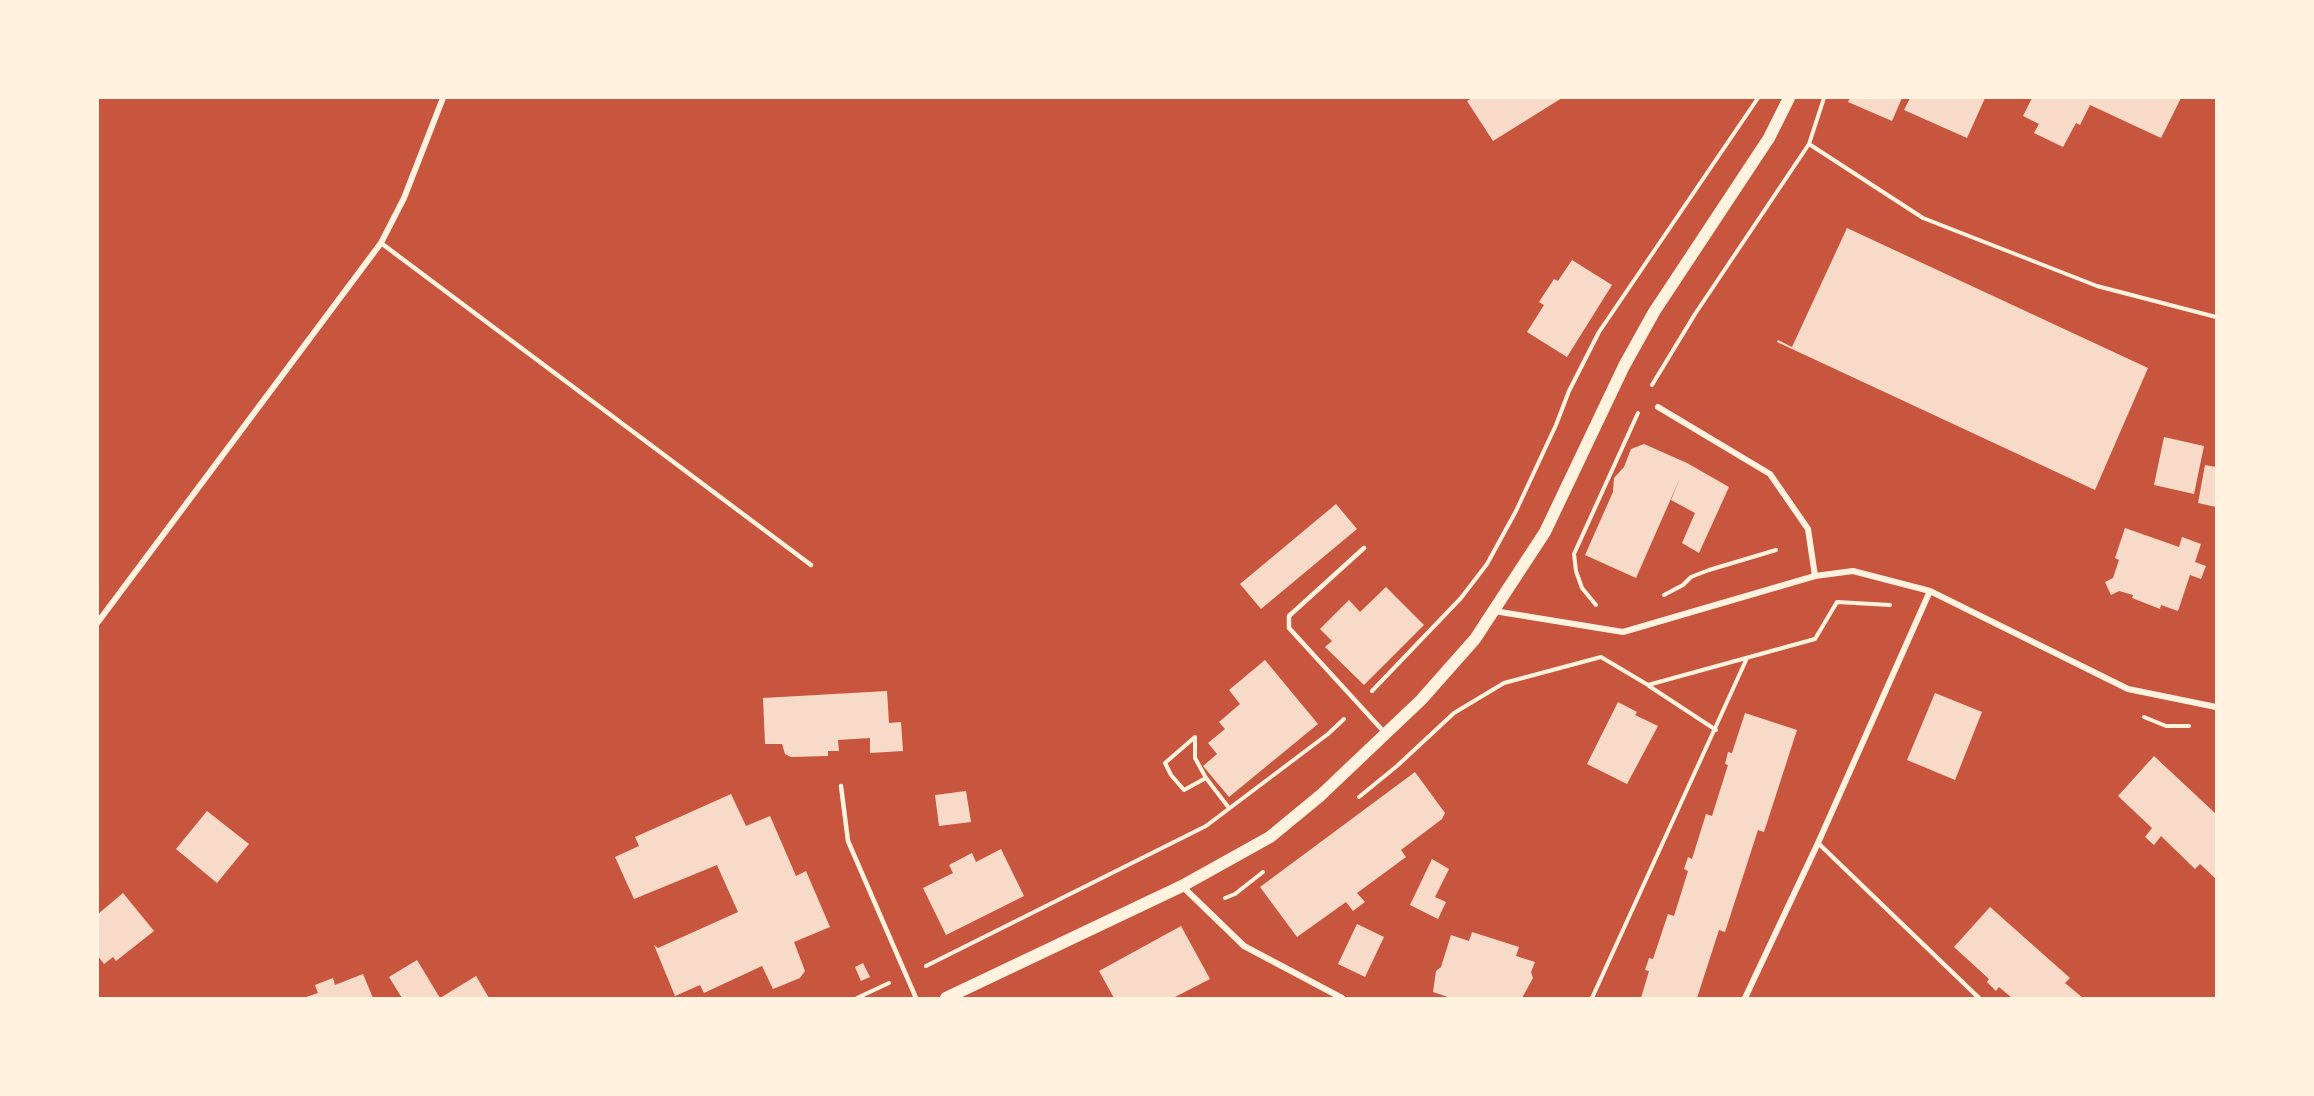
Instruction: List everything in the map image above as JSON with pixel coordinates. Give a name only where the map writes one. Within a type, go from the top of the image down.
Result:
[{"type":"main road","points":[[946,999],[1182,886],[1270,837],[1321,795],[1421,700],[1475,639],[1545,532],[1624,366],[1654,312],[1769,138],[1789,98]]},
{"type":"street","points":[[98,622],[381,243],[404,198],[443,98]]},
{"type":"street","points":[[1658,407],[1770,474],[1808,529],[1815,576]]},
{"type":"street","points":[[1494,611],[1623,632],[1815,576],[1853,571],[1930,591],[2128,689],[2217,707]]},
{"type":"street","points":[[1745,999],[1818,843],[1930,591]]},
{"type":"street","points":[[1182,886],[1244,946],[1342,999]]},
{"type":"lane","points":[[381,243],[811,565]]},
{"type":"lane","points":[[1364,548],[1289,616],[1289,628],[1386,735]]},
{"type":"lane","points":[[841,786],[848,840],[916,999]]},
{"type":"lane","points":[[1818,843],[1978,999]]},
{"type":"path","points":[[857,999],[1206,826],[1328,735],[1358,705],[1461,598],[1487,564],[1516,511],[1557,425],[1569,391],[1599,332],[1758,98]]},
{"type":"path","points":[[1824,98],[1809,144],[1923,218],[2097,286],[2217,316]]},
{"type":"path","points":[[1648,685],[1815,639],[1837,602],[1895,606]]},
{"type":"path","points":[[1354,801],[1454,713],[1504,683],[1601,657],[1716,730]]},
{"type":"path","points":[[1592,999],[1748,657]]},
{"type":"path","points":[[1206,777],[1184,790],[1171,775],[1165,763],[1195,737],[1195,758],[1229,808]]},
{"type":"path","points":[[1234,894],[1272,865]]},
{"type":"building","points":[[1472,98],[1562,98],[1493,141],[1467,101]]},
{"type":"building","points":[[1850,98],[1902,98],[1892,121],[1848,102]]},
{"type":"building","points":[[1910,98],[1985,98],[1967,138],[1904,110]]},
{"type":"building","points":[[2032,98],[2181,98],[2161,138],[2090,105],[2080,125],[2076,123],[2063,147],[2034,133],[2039,124],[2023,116]]},
{"type":"building","points":[[1847,228],[2148,368],[2095,490],[1777,342],[1778,340],[1792,347]]},
{"type":"building","points":[[1572,260],[1612,285],[1567,357],[1527,332],[1544,305],[1539,302],[1554,279],[1558,281]]},
{"type":"building","points":[[2164,437],[2204,446],[2194,494],[2154,485]]},
{"type":"building","points":[[1644,444],[1687,463],[1729,487],[1699,553],[1682,543],[1695,513],[1671,500],[1680,478],[1636,578],[1585,555],[1613,492],[1614,478],[1624,467],[1631,449]]},
{"type":"building","points":[[2205,465],[2216,467],[2216,507],[2198,503]]},
{"type":"building","points":[[1336,504],[1357,529],[1261,609],[1240,584]]},
{"type":"building","points":[[2125,528],[2179,547],[2182,537],[2201,544],[2195,562],[2206,566],[2201,579],[2190,575],[2178,611],[2161,605],[2160,609],[2132,598],[2133,595],[2119,591],[2111,595],[2105,582],[2113,578],[2119,560],[2115,558]]},
{"type":"building","points":[[1386,587],[1424,625],[1364,685],[1325,647],[1332,641],[1320,629],[1349,600],[1360,612]]},
{"type":"building","points":[[1265,660],[1318,724],[1229,797],[1203,766],[1217,754],[1208,743],[1225,729],[1219,722],[1240,704],[1229,690]]},
{"type":"building","points":[[887,691],[889,723],[901,722],[903,751],[870,753],[870,738],[838,740],[839,751],[828,751],[828,756],[791,757],[785,754],[782,744],[765,744],[763,698]]},
{"type":"building","points":[[1935,693],[1982,712],[1955,780],[1907,760]]},
{"type":"building","points":[[1618,702],[1637,712],[1635,715],[1658,726],[1627,784],[1587,764]]},
{"type":"building","points":[[1745,713],[1797,730],[1764,832],[1758,830],[1725,932],[1719,930],[1697,998],[1641,998],[1649,971],[1645,970],[1649,958],[1653,959],[1668,914],[1674,916],[1688,871],[1684,869],[1688,857],[1692,859],[1706,814],[1712,816],[1728,765],[1725,764],[1728,752],[1732,753]]},
{"type":"building","points":[[2154,756],[2216,814],[2216,879],[2200,864],[2195,869],[2161,836],[2154,845],[2145,837],[2152,828],[2118,796]]},
{"type":"building","points":[[1415,772],[1445,813],[1442,819],[1401,850],[1406,857],[1357,893],[1365,902],[1353,911],[1346,902],[1297,937],[1260,887]]},
{"type":"building","points":[[966,791],[971,822],[939,826],[935,795]]},
{"type":"building","points":[[731,794],[746,826],[770,816],[796,876],[806,871],[830,927],[794,942],[805,971],[800,978],[773,989],[762,966],[704,993],[700,985],[675,996],[654,945],[658,948],[738,912],[717,865],[634,899],[615,857],[639,846],[635,837]]},
{"type":"building","points":[[207,811],[249,844],[217,883],[176,849]]},
{"type":"building","points":[[1001,849],[1024,896],[946,935],[923,888],[953,873],[949,865],[972,853],[976,862]]},
{"type":"building","points":[[1432,859],[1449,869],[1435,897],[1446,902],[1438,919],[1410,905]]},
{"type":"building","points":[[123,893],[154,931],[116,961],[113,957],[104,964],[98,956],[98,914]]},
{"type":"building","points":[[1990,907],[2070,978],[2065,983],[2083,998],[2012,998],[1999,987],[1996,991],[1987,982],[1989,979],[1954,947]]},
{"type":"building","points":[[1357,924],[1384,937],[1365,977],[1338,964]]},
{"type":"building","points":[[1181,926],[1210,979],[1173,998],[1114,998],[1099,971]]},
{"type":"building","points":[[1472,932],[1519,947],[1516,956],[1535,962],[1531,972],[1533,978],[1522,998],[1451,998],[1433,992],[1436,971],[1441,967],[1451,935],[1469,941]]},
{"type":"building","points":[[417,960],[440,998],[402,998],[389,977]]},
{"type":"building","points":[[863,963],[870,977],[861,981],[855,967]]},
{"type":"building","points":[[363,974],[373,998],[303,998],[318,993],[315,985],[333,978],[335,985]]},
{"type":"building","points":[[476,976],[489,998],[440,998]]}]
